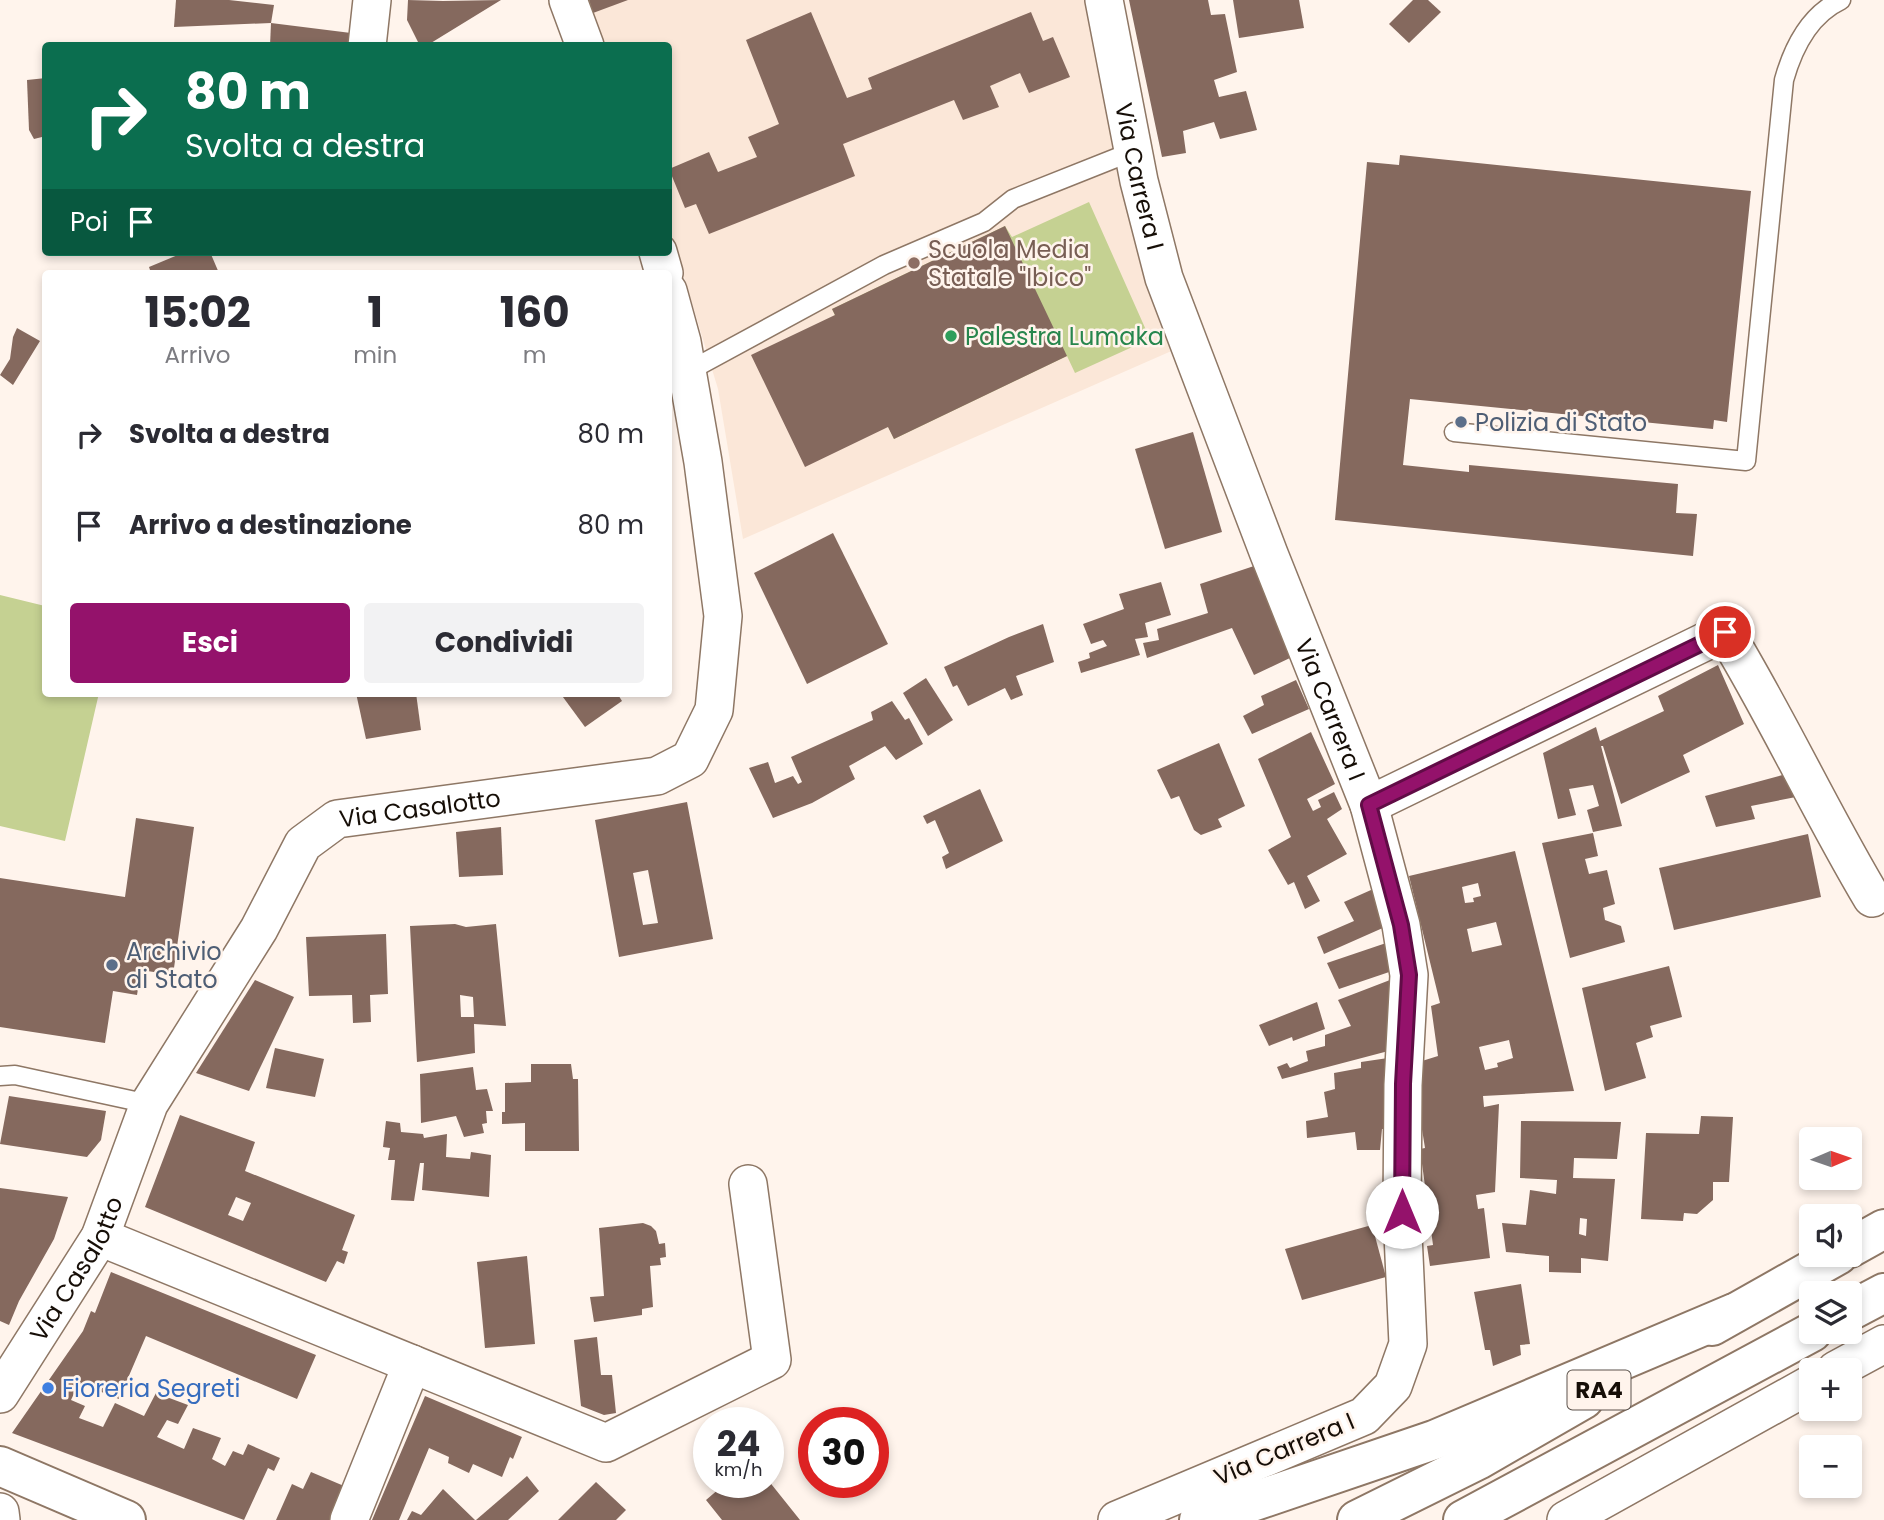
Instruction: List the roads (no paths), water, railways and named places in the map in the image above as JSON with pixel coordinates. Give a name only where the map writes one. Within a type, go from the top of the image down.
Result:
[{"type":"main road","points":[[1862,1241],[1884,1229]]},
{"type":"main road","name":"RA4","points":[[1357,1520],[1479,1460],[1816,1267]]},
{"type":"main road","points":[[1862,1305],[1884,1293]]},
{"type":"main road","points":[[1199,1520],[1301,1483],[1434,1440],[1734,1313]]},
{"type":"main road","name":"RA4","points":[[1463,1520],[1799,1339]]},
{"type":"main road","points":[[0,1466],[126,1520]]},
{"type":"street","points":[[368,42],[372,0]]},
{"type":"street","points":[[568,0],[584,42]]},
{"type":"street","name":"Via Carrera I","points":[[1104,0],[1139,181],[1164,278],[1264,541],[1369,805],[1401,925],[1409,975],[1403,1084],[1402,1199],[1408,1344],[1393,1386],[1364,1416],[1117,1520]]},
{"type":"street","name":"Via Casalotto","points":[[0,1394],[100,1237],[149,1104],[259,929],[303,844],[337,819],[657,776],[690,759],[714,710],[723,616],[703,462],[682,342],[672,306]]},
{"type":"street","points":[[1369,805],[1725,632],[1871,898]]},
{"type":"street","points":[[100,1237],[606,1443],[772,1360],[748,1184]]},
{"type":"street","points":[[1858,1358],[1884,1344]]},
{"type":"street","points":[[349,1520],[412,1364]]},
{"type":"street","points":[[1566,1520],[1799,1391]]},
{"type":"street","points":[[0,1512],[1,1520]]},
{"type":"lane","points":[[1454,432],[1746,461],[1784,80],[1792,51],[1801,36],[1828,6],[1841,0]]},
{"type":"lane","points":[[687,372],[884,265],[984,222],[1013,199],[1121,156]]},
{"type":"lane","points":[[0,1076],[15,1075],[149,1104]]},
{"type":"place","name":"Scuola Media Statale \"Ibico\"","points":[[914,263]]},
{"type":"place","name":"Palestra Lumaka","points":[[951,336]]},
{"type":"place","name":"Polizia di Stato","points":[[1461,422]]},
{"type":"place","name":"Archivio di Stato","points":[[112,965]]},
{"type":"place","name":"Fioreria Segreti","points":[[48,1388]]}]
